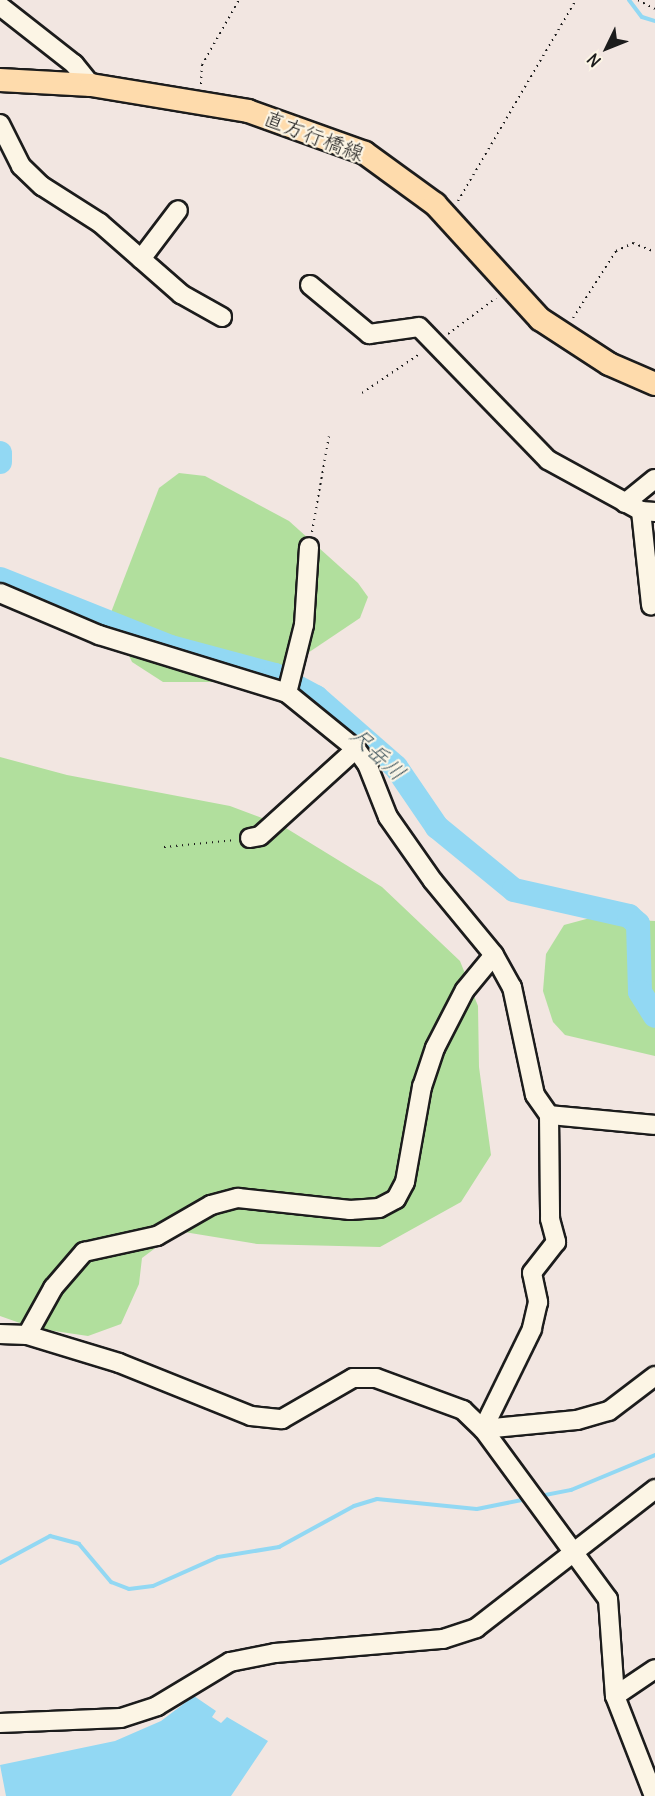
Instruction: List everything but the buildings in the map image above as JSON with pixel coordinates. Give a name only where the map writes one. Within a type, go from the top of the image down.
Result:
[{"type":"main road","name":"直方行橋線","points":[[0,80],[91,85],[248,111],[365,153],[450,217],[508,289],[563,333],[609,364],[655,384]]},
{"type":"street","points":[[0,6],[74,63],[91,85]]},
{"type":"street","points":[[0,124],[21,166],[42,186],[100,223],[181,294],[222,317]]},
{"type":"street","points":[[141,259],[178,210]]},
{"type":"street","points":[[310,285],[369,334],[419,327],[433,345],[548,460],[640,508]]},
{"type":"street","points":[[651,605],[640,508],[655,479]]},
{"type":"street","points":[[287,693],[304,625],[310,550]]},
{"type":"street","points":[[0,593],[99,635],[287,693],[356,749],[367,764],[388,817],[433,881],[494,955],[512,987],[535,1095],[549,1115],[550,1219],[555,1242],[532,1273],[538,1302],[532,1329],[483,1429]]},
{"type":"street","points":[[255,837],[356,749]]},
{"type":"street","points":[[27,1335],[54,1288],[84,1252],[158,1236],[211,1205],[238,1198],[350,1210],[380,1208],[396,1199],[405,1182],[422,1088],[435,1048],[465,990],[494,955]]},
{"type":"street","points":[[549,1115],[655,1125]]},
{"type":"street","points":[[0,1334],[27,1335],[119,1363],[251,1416],[282,1419],[352,1378],[376,1378],[463,1410],[483,1429],[525,1491],[608,1599],[615,1696],[654,1796]]},
{"type":"street","points":[[483,1429],[577,1420],[609,1411],[655,1376]]},
{"type":"street","points":[[0,1723],[121,1718],[157,1706],[230,1662],[275,1653],[443,1639],[476,1628],[575,1554],[655,1489]]},
{"type":"street","points":[[615,1696],[655,1669]]},
{"type":"path","points":[[208,86],[198,83],[202,65],[239,0]]},
{"type":"path","points":[[450,217],[576,0]]},
{"type":"path","points":[[638,0],[655,9]]},
{"type":"path","points":[[563,333],[616,250],[633,243],[655,252]]},
{"type":"path","points":[[362,393],[433,345],[508,289]]},
{"type":"path","points":[[310,550],[329,436]]},
{"type":"path","points":[[164,847],[255,837]]},
{"type":"green space","points":[[179,473],[205,476],[289,521],[358,583],[368,597],[360,618],[287,667],[240,682],[163,682],[132,662],[110,615],[159,488]]},
{"type":"green space","points":[[0,757],[67,775],[230,806],[281,825],[382,887],[460,961],[478,1006],[479,1067],[491,1155],[461,1202],[380,1247],[257,1244],[178,1231],[142,1258],[139,1284],[121,1324],[88,1336],[34,1328],[0,1316]]},
{"type":"green space","points":[[590,918],[655,921],[655,1056],[565,1035],[553,1022],[543,991],[546,954],[564,925]]},
{"type":"water","points":[[194,1696],[216,1711],[212,1717],[221,1723],[227,1717],[268,1741],[231,1796],[6,1796],[0,1765],[115,1741],[161,1721]]},
{"type":"waterway","points":[[629,0],[642,17],[655,21]]},
{"type":"waterway","name":"尺岳川","points":[[0,453],[0,462]]},
{"type":"waterway","name":"尺岳川","points":[[0,579],[171,647],[275,675],[316,697],[396,767],[437,827],[514,890],[629,916],[638,924],[640,992],[655,1016]]},
{"type":"waterway","points":[[540,1496],[571,1490],[655,1455]]},
{"type":"waterway","points":[[0,1563],[50,1536],[79,1544],[111,1582],[129,1589],[153,1586],[218,1557],[279,1547],[354,1506],[377,1499],[477,1509],[527,1499]]}]
